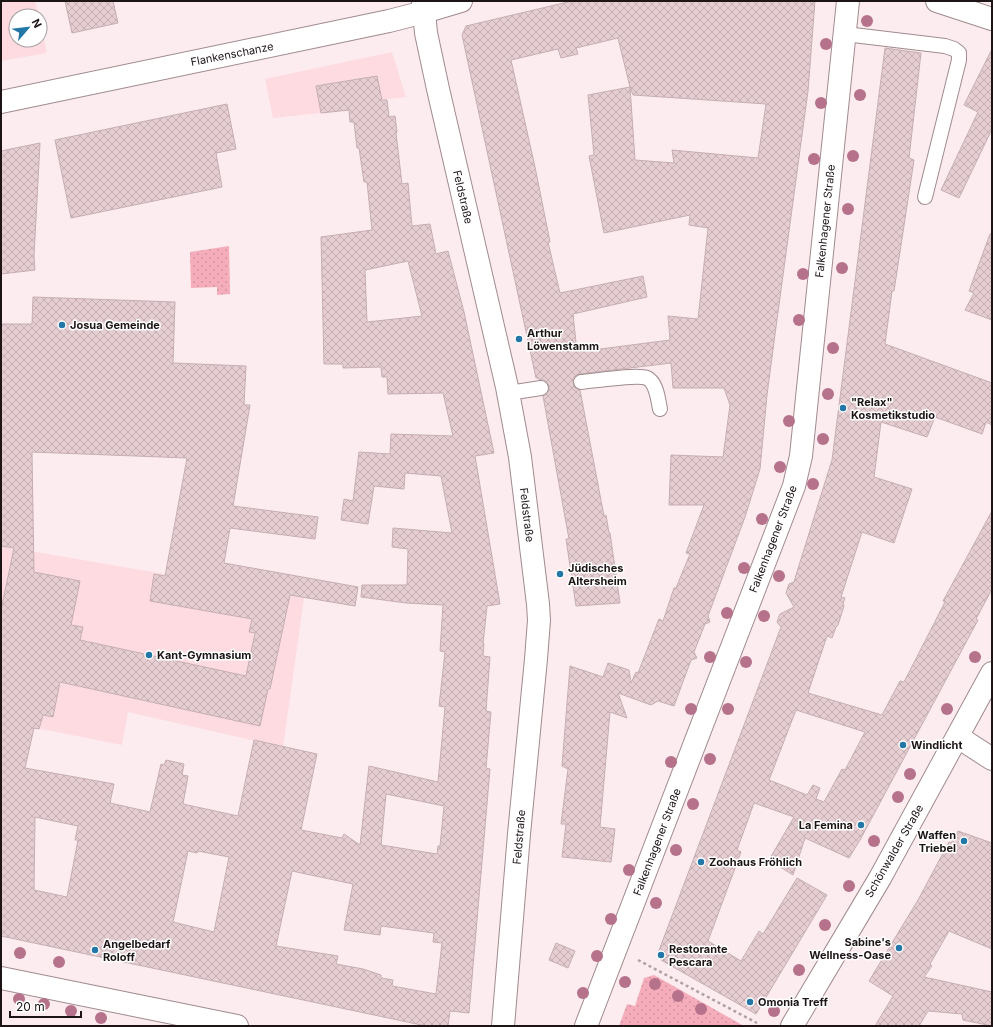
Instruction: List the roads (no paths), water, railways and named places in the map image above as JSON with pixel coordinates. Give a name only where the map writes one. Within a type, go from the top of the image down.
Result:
[{"type":"street","name":"Flankenschanze","points":[[1,102],[305,39],[424,7],[461,1]]},
{"type":"street","name":"Falkenhagener Straße","points":[[586,1026],[794,486],[801,456],[848,1]]},
{"type":"street","points":[[937,1],[992,19]]},
{"type":"street","name":"Feldstraße","points":[[424,7],[426,33],[508,394],[520,457],[539,620],[518,842],[503,1026]]},
{"type":"street","name":"Schönwalder Straße","points":[[792,1026],[880,878],[992,673]]},
{"type":"street","points":[[958,737],[992,759]]},
{"type":"street","points":[[1,978],[237,1026]]},
{"type":"lane","points":[[845,34],[944,46],[954,49],[959,53],[959,60],[925,197]]},
{"type":"lane","points":[[581,382],[638,377],[648,378],[654,386],[660,409]]},
{"type":"lane","points":[[508,394],[541,388]]},
{"type":"place","name":"Josua Gemeinde","points":[[62,325]]},
{"type":"place","name":"Arthur Löwenstamm","points":[[519,339]]},
{"type":"place","name":"\"Relax\" Kosmetikstudio","points":[[843,408]]},
{"type":"place","name":"Jüdisches Altersheim","points":[[560,574]]},
{"type":"place","name":"Kant-Gymnasium","points":[[149,655]]},
{"type":"place","name":"Windlicht","points":[[903,745]]},
{"type":"place","name":"La Femina","points":[[861,825]]},
{"type":"place","name":"Waffen Triebel","points":[[964,841]]},
{"type":"place","name":"Zoohaus Fröhlich","points":[[701,862]]},
{"type":"place","name":"Sabine's Wellness-Oase","points":[[899,948]]},
{"type":"place","name":"Angelbedarf Roloff","points":[[95,950]]},
{"type":"place","name":"Restorante Pescara","points":[[661,955]]},
{"type":"place","name":"Omonia Treff","points":[[750,1002]]}]
